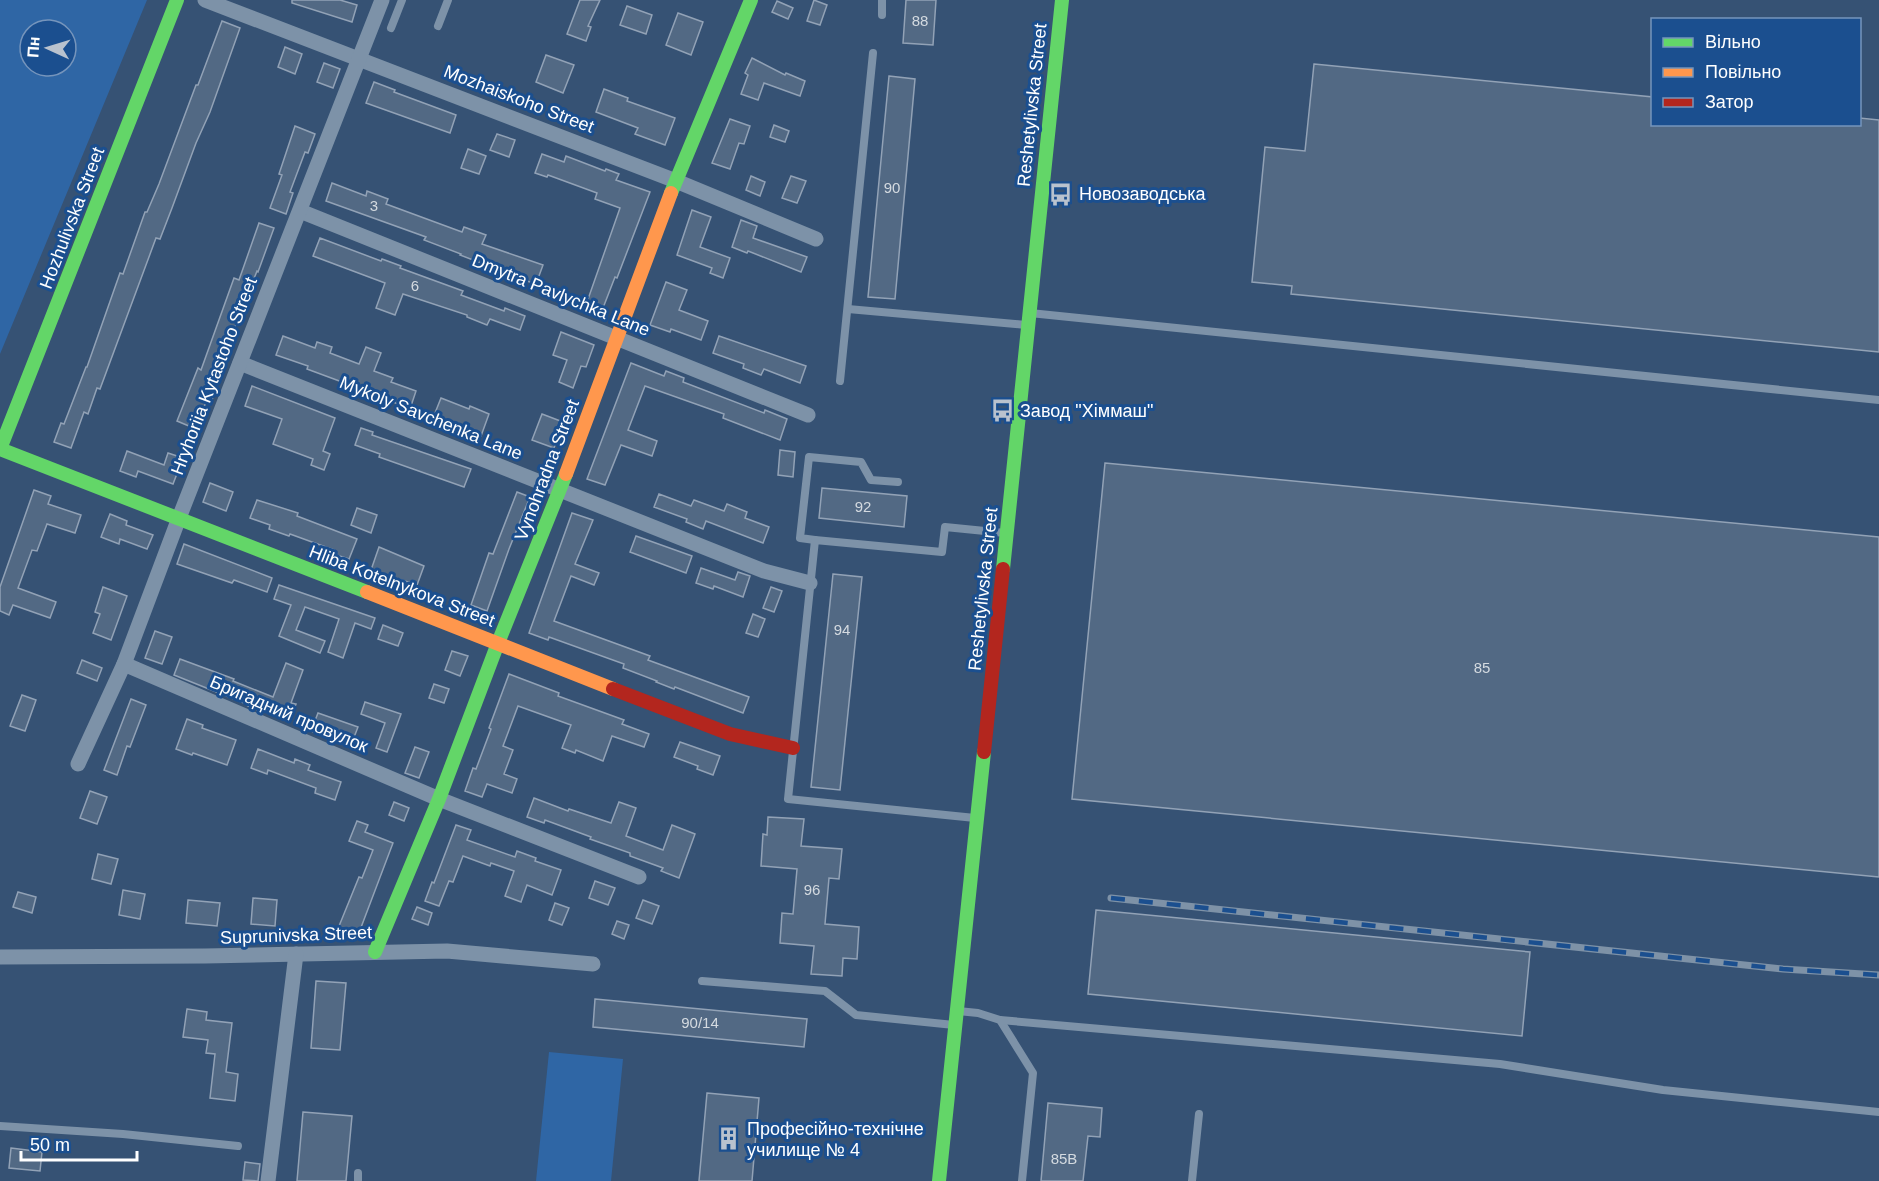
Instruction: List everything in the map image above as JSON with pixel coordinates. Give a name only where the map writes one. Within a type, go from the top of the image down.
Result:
[{"type":"street","name":"Hozhulivska Street","points":[[0,449],[177,0]]},
{"type":"street","name":"Mozhaiskoho Street","points":[[206,0],[676,181],[816,239]]},
{"type":"street","name":"Hryhoriia Kytastoho Street","points":[[78,764],[124,664],[381,0]]},
{"type":"street","name":"Vynohradna Street","points":[[375,952],[439,799],[498,643],[560,490],[676,181],[751,0]]},
{"type":"street","name":"Reshetylivska Street","points":[[939,1181],[1062,0]]},
{"type":"street","name":"Dmytra Pavlychka Lane","points":[[300,211],[808,416]]},
{"type":"street","name":"Mykoly Savchenka Lane","points":[[240,363],[764,571],[810,584]]},
{"type":"street","name":"Hliba Kotelnykova Street","points":[[0,449],[730,734],[793,748]]},
{"type":"street","name":"Бригадний провулок","points":[[124,664],[439,799],[639,877]]},
{"type":"street","name":"Suprunivska Street","points":[[0,957],[205,957],[447,951],[593,964]]},
{"type":"street","points":[[268,1181],[296,954]]},
{"type":"lane","points":[[391,28],[402,0]]},
{"type":"lane","points":[[438,26],[448,0]]},
{"type":"lane","points":[[882,0],[882,15]]},
{"type":"lane","points":[[840,381],[873,53]]},
{"type":"lane","points":[[848,309],[1028,319],[1879,400]]},
{"type":"lane","points":[[898,482],[871,480],[861,462],[809,457],[800,538],[942,552],[945,527],[1006,534]]},
{"type":"lane","points":[[814,540],[788,799],[977,818]]},
{"type":"lane","points":[[702,981],[825,991],[856,1015],[956,1018],[978,1013],[1000,1020],[1500,1064],[1663,1090],[1879,1112]]},
{"type":"lane","points":[[1000,1020],[1033,1073],[1022,1181]]},
{"type":"lane","points":[[1192,1181],[1199,1114]]},
{"type":"lane","points":[[0,1126],[123,1134],[238,1146]]},
{"type":"shaded area","points":[[0,0],[147,0],[0,354]]},
{"type":"shaded area","points":[[549,1052],[623,1059],[611,1181],[536,1181]]},
{"type":"building","points":[[292,0],[340,0],[357,5],[352,22],[292,3]]},
{"type":"building","points":[[580,0],[600,0],[588,26],[591,27],[586,41],[567,34]]},
{"type":"building","points":[[814,0],[827,5],[820,25],[807,21]]},
{"type":"building","points":[[906,0],[936,0],[933,45],[903,43]]},
{"type":"building","points":[[777,1],[793,8],[788,19],[772,12]]},
{"type":"building","points":[[627,6],[652,15],[646,34],[620,25]]},
{"type":"building","points":[[678,13],[703,22],[691,55],[666,45]]},
{"type":"building","points":[[222,21],[240,28],[160,239],[156,238],[100,389],[97,388],[88,414],[84,412],[71,448],[54,442],[61,423],[64,424],[87,367],[120,273],[123,274],[145,212],[159,184]]},
{"type":"building","points":[[285,47],[302,54],[295,74],[278,67]]},
{"type":"building","points":[[546,55],[574,65],[563,93],[536,82]]},
{"type":"building","points":[[752,58],[785,75],[786,73],[805,81],[800,96],[764,83],[758,100],[741,94],[748,75],[745,73]]},
{"type":"building","points":[[324,63],[340,69],[333,88],[317,82]]},
{"type":"building","points":[[1314,64],[1651,97],[1651,126],[1861,126],[1861,118],[1879,120],[1879,352],[1291,294],[1292,286],[1252,282],[1265,147],[1305,151]]},
{"type":"building","points":[[889,76],[915,79],[895,299],[868,297]]},
{"type":"building","points":[[374,82],[395,90],[394,92],[456,115],[450,133],[366,103]]},
{"type":"building","points":[[604,89],[628,98],[627,101],[675,118],[665,145],[635,134],[638,128],[596,112]]},
{"type":"building","points":[[730,119],[750,126],[744,144],[739,143],[730,169],[712,163]]},
{"type":"building","points":[[774,125],[789,131],[785,142],[770,137]]},
{"type":"building","points":[[295,126],[315,134],[308,153],[305,152],[290,192],[293,193],[286,214],[270,208],[282,175],[279,174]]},
{"type":"building","points":[[497,134],[515,140],[509,157],[490,150]]},
{"type":"building","points":[[468,149],[486,156],[479,174],[461,168]]},
{"type":"building","points":[[542,154],[564,162],[566,156],[605,171],[606,169],[619,174],[616,180],[650,192],[603,308],[587,302],[620,208],[595,199],[597,193],[548,175],[547,177],[535,173]]},
{"type":"building","points":[[751,176],[765,182],[760,196],[746,190]]},
{"type":"building","points":[[791,176],[806,181],[797,203],[782,198]]},
{"type":"building","points":[[332,183],[366,196],[367,191],[388,199],[386,204],[462,232],[464,227],[486,235],[482,244],[543,265],[536,284],[494,270],[494,268],[424,240],[426,237],[326,201]]},
{"type":"building","points":[[692,210],[711,217],[700,247],[730,258],[723,278],[710,273],[712,268],[677,255]]},
{"type":"building","points":[[741,220],[757,226],[753,238],[807,257],[801,272],[732,247]]},
{"type":"building","points":[[259,223],[274,228],[216,375],[220,377],[212,400],[207,399],[196,429],[177,421],[198,368],[201,370],[234,278],[239,280]]},
{"type":"building","points":[[320,238],[381,261],[382,259],[401,266],[400,268],[463,291],[461,295],[525,316],[520,330],[490,319],[487,325],[467,315],[403,294],[395,315],[376,308],[385,283],[313,256]]},
{"type":"building","points":[[666,282],[687,290],[679,310],[708,321],[701,340],[671,329],[670,332],[650,325]]},
{"type":"building","points":[[561,332],[594,345],[586,367],[581,366],[573,388],[559,382],[567,360],[553,355]]},
{"type":"building","points":[[283,336],[315,348],[317,342],[332,347],[330,353],[359,364],[366,347],[381,353],[374,371],[393,378],[391,382],[416,391],[410,409],[276,355]]},
{"type":"building","points":[[719,336],[806,366],[800,383],[764,369],[761,375],[743,368],[744,364],[713,353]]},
{"type":"building","points":[[631,363],[664,376],[666,371],[684,378],[683,382],[764,413],[765,410],[787,419],[780,440],[723,418],[724,414],[645,386],[628,430],[657,441],[652,456],[621,445],[605,485],[587,479]]},
{"type":"building","points":[[252,386],[335,418],[323,451],[330,454],[324,470],[311,465],[313,459],[273,444],[282,419],[245,406]]},
{"type":"building","points":[[441,398],[489,414],[481,436],[433,418]]},
{"type":"building","points":[[542,414],[563,422],[554,448],[532,440]]},
{"type":"building","points":[[361,428],[373,432],[372,435],[471,469],[464,487],[379,457],[380,454],[355,445]]},
{"type":"building","points":[[780,450],[795,452],[793,477],[778,475]]},
{"type":"building","points":[[127,451],[164,465],[168,453],[183,458],[173,484],[138,471],[136,477],[120,471]]},
{"type":"building","points":[[1105,463],[1879,537],[1879,877],[1072,799]]},
{"type":"building","points":[[210,483],[233,492],[226,511],[203,502]]},
{"type":"building","points":[[822,488],[907,496],[904,527],[819,518]]},
{"type":"building","points":[[34,490],[51,496],[48,504],[81,515],[75,533],[47,524],[37,551],[32,550],[18,588],[56,602],[50,618],[13,605],[9,615],[0,611],[0,587]]},
{"type":"building","points":[[517,492],[530,497],[487,611],[471,605],[489,553],[493,554]]},
{"type":"building","points":[[659,494],[691,506],[694,500],[724,511],[727,504],[747,512],[745,518],[769,527],[763,543],[706,521],[703,529],[686,522],[687,519],[654,507]]},
{"type":"building","points":[[257,500],[298,513],[297,516],[357,539],[349,559],[333,554],[334,550],[269,529],[270,525],[250,518]]},
{"type":"building","points":[[357,508],[377,515],[371,533],[351,525]]},
{"type":"building","points":[[572,513],[593,520],[575,564],[599,573],[594,585],[571,576],[554,621],[650,656],[648,660],[749,697],[743,713],[656,682],[623,668],[624,664],[549,637],[548,640],[529,633]]},
{"type":"building","points":[[110,514],[127,521],[126,525],[153,535],[147,549],[120,539],[119,544],[101,537]]},
{"type":"building","points":[[636,536],[692,556],[686,573],[630,552]]},
{"type":"building","points":[[184,544],[272,578],[267,592],[234,580],[232,583],[177,564]]},
{"type":"building","points":[[379,547],[424,566],[417,585],[371,570]]},
{"type":"building","points":[[701,568],[735,580],[738,572],[750,576],[743,597],[714,586],[713,589],[696,583]]},
{"type":"building","points":[[833,574],[862,577],[840,790],[811,787]]},
{"type":"building","points":[[279,585],[375,618],[371,629],[355,623],[343,658],[328,652],[339,619],[305,607],[296,630],[325,641],[320,653],[279,636],[291,605],[274,599]]},
{"type":"building","points":[[103,587],[127,596],[111,640],[93,633],[100,614],[95,612]]},
{"type":"building","points":[[771,587],[782,591],[774,612],[763,608]]},
{"type":"building","points":[[753,614],[765,619],[758,637],[746,633]]},
{"type":"building","points":[[383,625],[403,633],[398,646],[378,639]]},
{"type":"building","points":[[155,631],[172,637],[162,664],[145,658]]},
{"type":"building","points":[[452,651],[468,656],[460,676],[445,670]]},
{"type":"building","points":[[180,659],[234,679],[233,681],[273,697],[286,663],[303,670],[291,703],[296,704],[290,719],[264,710],[263,712],[174,675]]},
{"type":"building","points":[[82,660],[102,668],[97,681],[77,673]]},
{"type":"building","points":[[509,674],[559,693],[558,696],[624,720],[622,724],[649,734],[644,747],[612,736],[603,761],[576,750],[575,753],[562,748],[571,725],[518,706],[503,746],[513,750],[504,774],[517,779],[512,793],[487,784],[482,797],[465,791],[473,768],[476,769]]},
{"type":"building","points":[[434,684],[449,689],[444,703],[429,698]]},
{"type":"building","points":[[22,695],[36,700],[25,731],[10,726]]},
{"type":"building","points":[[131,699],[146,705],[130,747],[127,746],[117,775],[104,770]]},
{"type":"building","points":[[365,702],[401,714],[387,752],[376,748],[385,723],[361,714]]},
{"type":"building","points":[[318,713],[358,727],[351,745],[311,731]]},
{"type":"building","points":[[187,719],[203,725],[202,728],[236,740],[227,765],[176,749]]},
{"type":"building","points":[[680,742],[720,756],[713,775],[697,769],[698,766],[674,757]]},
{"type":"building","points":[[415,747],[429,752],[419,778],[405,773]]},
{"type":"building","points":[[258,749],[294,763],[295,759],[310,765],[308,770],[341,782],[335,800],[315,793],[316,788],[268,770],[267,774],[251,768]]},
{"type":"building","points":[[90,791],[107,797],[97,824],[80,818]]},
{"type":"building","points":[[534,798],[568,811],[569,809],[611,823],[619,802],[636,808],[626,836],[663,850],[672,825],[695,834],[679,878],[661,871],[663,868],[590,839],[591,837],[545,820],[544,823],[527,817]]},
{"type":"building","points":[[394,802],[409,808],[404,821],[389,815]]},
{"type":"building","points":[[768,817],[804,819],[801,846],[842,849],[839,879],[829,878],[825,924],[859,927],[857,959],[843,958],[842,976],[811,974],[814,946],[780,943],[782,913],[793,914],[797,869],[761,866],[763,834],[767,835]]},
{"type":"building","points":[[357,821],[368,825],[365,832],[393,843],[357,938],[337,931],[359,877],[362,878],[373,850],[349,841]]},
{"type":"building","points":[[456,825],[471,830],[467,840],[515,857],[517,851],[536,858],[535,861],[561,870],[552,895],[527,885],[521,902],[505,896],[514,871],[491,863],[490,866],[463,856],[453,882],[449,881],[439,906],[425,901]]},
{"type":"building","points":[[98,854],[118,859],[111,884],[92,879]]},
{"type":"building","points":[[595,881],[615,888],[608,905],[589,898]]},
{"type":"building","points":[[123,890],[145,894],[140,919],[119,915]]},
{"type":"building","points":[[18,892],[36,897],[32,913],[13,907]]},
{"type":"building","points":[[253,898],[277,900],[275,926],[251,924]]},
{"type":"building","points":[[188,900],[220,903],[217,926],[186,923]]},
{"type":"building","points":[[643,900],[659,906],[652,924],[636,918]]},
{"type":"building","points":[[555,903],[569,908],[562,925],[549,920]]},
{"type":"building","points":[[417,907],[432,913],[428,925],[412,919]]},
{"type":"building","points":[[1096,910],[1530,952],[1522,1036],[1088,994]]},
{"type":"building","points":[[617,921],[629,925],[624,939],[612,934]]},
{"type":"building","points":[[316,981],[346,983],[340,1050],[311,1048]]},
{"type":"building","points":[[595,999],[807,1019],[804,1047],[593,1027]]},
{"type":"building","points":[[187,1009],[207,1012],[206,1020],[232,1023],[226,1072],[238,1074],[235,1101],[210,1098],[215,1054],[206,1053],[208,1040],[183,1037]]},
{"type":"building","name":"Професійно-технічне училище № 4","points":[[707,1093],[759,1098],[752,1181],[699,1181]]},
{"type":"building","points":[[1048,1103],[1102,1108],[1100,1137],[1088,1136],[1083,1181],[1041,1181]]},
{"type":"building","points":[[303,1112],[352,1116],[346,1181],[297,1181]]},
{"type":"building","points":[[11,1148],[42,1152],[40,1171],[9,1168]]},
{"type":"building","points":[[245,1162],[260,1164],[258,1181],[243,1180]]},
{"type":"railway","points":[[1111,898],[1783,969],[1879,975]]},
{"type":"traffic: fast","points":[[0,449],[177,0]]},
{"type":"traffic: fast","points":[[671,193],[751,0]]},
{"type":"traffic: fast","points":[[1003,569],[1062,0]]},
{"type":"traffic: fast","points":[[0,449],[367,592]]},
{"type":"traffic: fast","points":[[375,952],[439,799],[498,643],[566,474]]},
{"type":"traffic: fast","points":[[939,1181],[984,752]]},
{"type":"traffic: slow","points":[[566,474],[671,193]]},
{"type":"traffic: slow","points":[[367,592],[613,689]]},
{"type":"traffic: jam","points":[[984,752],[1003,569]]},
{"type":"traffic: jam","points":[[613,689],[730,734],[793,748]]},
{"type":"place","name":"Новозаводська","points":[[1061,194]]},
{"type":"place","name":"Завод \"Хіммаш\"","points":[[1002,411]]},
{"type":"place","name":"Професійно-технічне училище № 4","points":[[729,1139]]}]
